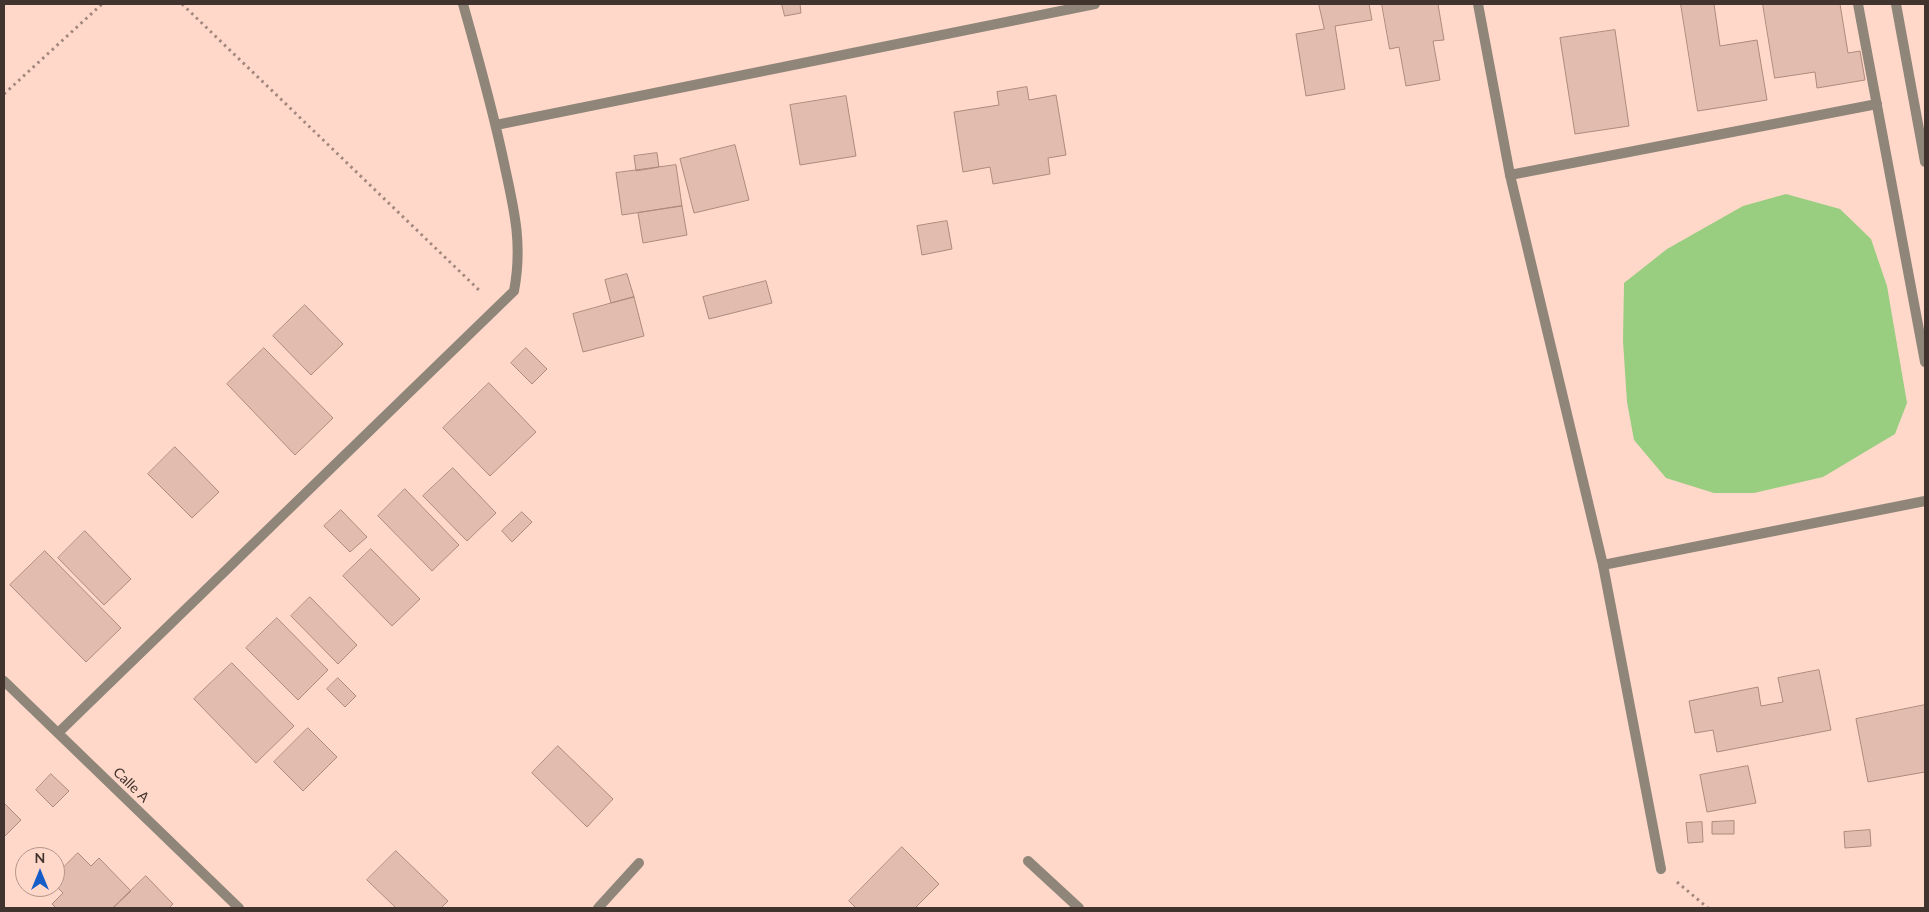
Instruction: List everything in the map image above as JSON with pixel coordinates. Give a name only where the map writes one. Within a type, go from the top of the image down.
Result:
[{"type":"street","points":[[58,734],[514,292],[519,264],[517,223],[496,125],[464,4]]},
{"type":"street","points":[[496,125],[1091,4]]},
{"type":"street","points":[[1478,4],[1510,174],[1603,565],[1662,869]]},
{"type":"street","points":[[1858,4],[1925,362]]},
{"type":"street","points":[[1896,4],[1925,162]]},
{"type":"street","points":[[1510,174],[1877,104]]},
{"type":"street","points":[[1603,565],[1925,501]]},
{"type":"street","name":"Calle A","points":[[4,681],[239,908]]},
{"type":"street","points":[[1028,860],[1079,908]]},
{"type":"street","points":[[598,908],[639,863]]},
{"type":"path","points":[[4,94],[102,4]]},
{"type":"path","points":[[182,4],[497,307]]},
{"type":"path","points":[[1662,869],[1708,908]]},
{"type":"green space","points":[[1786,194],[1840,209],[1871,239],[1887,286],[1907,403],[1895,434],[1823,477],[1754,493],[1714,493],[1666,478],[1634,440],[1627,402],[1623,341],[1624,283],[1667,249],[1743,206]]},
{"type":"building","points":[[782,4],[800,4],[801,13],[785,16]]},
{"type":"building","points":[[1319,4],[1369,4],[1372,20],[1335,26],[1345,89],[1306,96],[1296,34],[1324,29]]},
{"type":"building","points":[[1382,4],[1438,4],[1444,40],[1433,41],[1440,80],[1406,86],[1399,47],[1390,49]]},
{"type":"building","points":[[1681,4],[1714,4],[1720,46],[1757,40],[1767,100],[1698,111]]},
{"type":"building","points":[[1763,4],[1840,4],[1848,53],[1860,51],[1865,80],[1817,88],[1815,72],[1775,78]]},
{"type":"building","points":[[1615,30],[1629,126],[1575,134],[1560,38]]},
{"type":"building","points":[[1027,87],[1029,100],[1056,95],[1066,155],[1048,158],[1050,174],[993,184],[990,167],[963,172],[954,112],[999,105],[997,92]]},
{"type":"building","points":[[846,96],[856,156],[800,165],[790,105]]},
{"type":"building","points":[[735,145],[749,200],[694,213],[680,159]]},
{"type":"building","points":[[657,153],[659,167],[636,171],[634,156]]},
{"type":"building","points":[[676,165],[682,206],[622,215],[616,173]]},
{"type":"building","points":[[682,206],[687,235],[643,243],[638,213]]},
{"type":"building","points":[[947,221],[952,249],[922,255],[917,226]]},
{"type":"building","points":[[627,274],[634,297],[611,303],[605,280]]},
{"type":"building","points":[[766,281],[772,303],[709,319],[703,297]]},
{"type":"building","points":[[634,297],[644,336],[583,352],[573,314]]},
{"type":"building","points":[[305,305],[343,344],[311,375],[273,336]]},
{"type":"building","points":[[264,348],[333,418],[295,455],[227,384]]},
{"type":"building","points":[[526,348],[547,369],[532,384],[511,363]]},
{"type":"building","points":[[489,383],[536,432],[490,476],[443,428]]},
{"type":"building","points":[[175,447],[219,492],[192,518],[148,474]]},
{"type":"building","points":[[453,468],[496,513],[467,541],[423,496]]},
{"type":"building","points":[[405,489],[459,545],[432,571],[378,516]]},
{"type":"building","points":[[341,510],[367,537],[350,552],[324,526]]},
{"type":"building","points":[[522,512],[532,522],[512,542],[502,531]]},
{"type":"building","points":[[85,531],[131,579],[104,605],[58,558]]},
{"type":"building","points":[[371,549],[420,599],[392,626],[343,576]]},
{"type":"building","points":[[45,551],[121,628],[86,662],[10,585]]},
{"type":"building","points":[[310,597],[357,645],[338,664],[291,616]]},
{"type":"building","points":[[277,618],[328,670],[298,700],[246,648]]},
{"type":"building","points":[[232,663],[294,726],[256,763],[194,699]]},
{"type":"building","points":[[1819,670],[1831,730],[1717,752],[1713,730],[1695,733],[1689,701],[1758,687],[1761,706],[1783,702],[1778,678]]},
{"type":"building","points":[[338,678],[356,696],[345,707],[327,689]]},
{"type":"building","points":[[1925,705],[1925,772],[1868,782],[1856,719]]},
{"type":"building","points":[[308,728],[337,757],[303,791],[274,762]]},
{"type":"building","points":[[558,746],[613,799],[587,827],[532,773]]},
{"type":"building","points":[[1748,766],[1756,803],[1707,812],[1700,775]]},
{"type":"building","points":[[51,774],[69,791],[53,807],[36,790]]},
{"type":"building","points":[[4,803],[21,820],[4,837]]},
{"type":"building","points":[[1734,821],[1734,834],[1712,834],[1712,822]]},
{"type":"building","points":[[1702,822],[1703,842],[1688,843],[1686,823]]},
{"type":"building","points":[[1870,830],[1871,846],[1845,848],[1844,832]]},
{"type":"building","points":[[902,847],[939,884],[915,908],[856,908],[849,901]]},
{"type":"building","points":[[396,851],[448,901],[441,908],[396,908],[367,880]]},
{"type":"building","points":[[78,853],[91,866],[99,858],[131,891],[113,908],[56,908],[52,904],[59,897],[65,897],[65,866]]},
{"type":"building","points":[[146,876],[173,904],[169,908],[113,908]]}]
